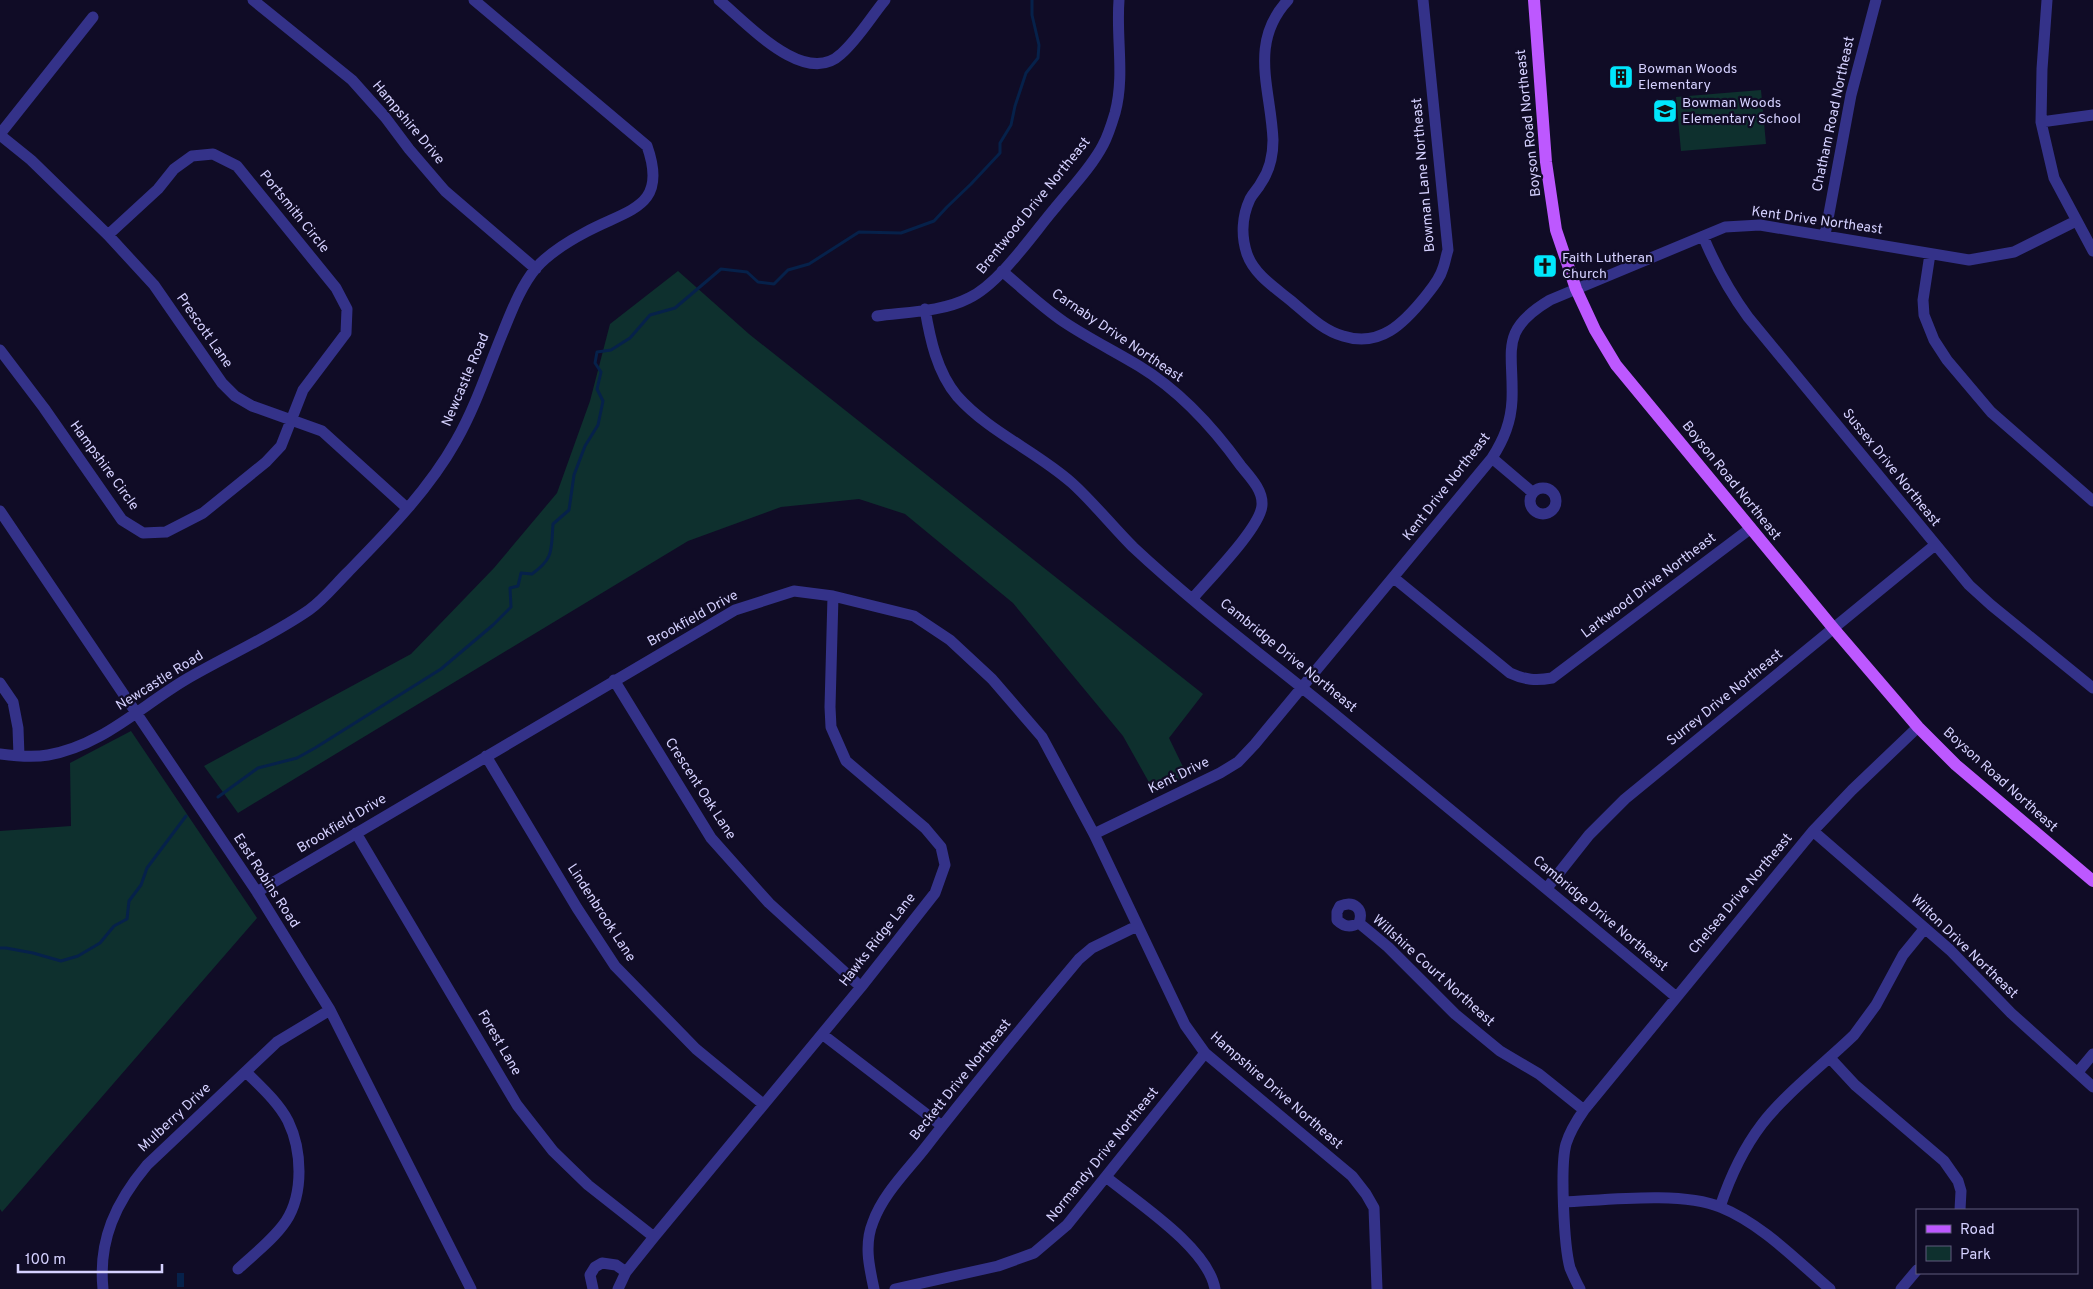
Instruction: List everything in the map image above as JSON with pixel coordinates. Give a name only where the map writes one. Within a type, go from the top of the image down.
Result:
[{"type":"main road","name":"Boyson Road Northeast","points":[[1534,0],[1546,162],[1556,230],[1576,290],[1594,330],[1616,365],[1834,629],[1918,727],[1956,765],[2093,881]]},
{"type":"street","name":"Hampshire Drive","points":[[253,0],[352,80],[385,117],[445,191],[536,269]]},
{"type":"street","name":"Newcastle Road","points":[[0,754],[46,756],[72,750],[98,738],[185,680],[266,638],[312,608],[407,508],[435,474],[456,441],[477,399],[514,304],[536,269],[556,251],[587,232],[640,206],[652,186],[654,166],[647,146],[474,0]]},
{"type":"street","points":[[719,0],[784,55],[803,63],[822,63],[840,55],[885,0]]},
{"type":"street","name":"Brentwood Drive Northeast","points":[[877,316],[950,306],[985,289],[1088,168],[1104,145],[1115,112],[1120,71],[1118,37],[1119,0]]},
{"type":"street","name":"Bowman Lane Northeast","points":[[1288,0],[1280,8],[1269,27],[1264,55],[1273,141],[1272,159],[1264,178],[1250,198],[1244,218],[1243,236],[1248,256],[1265,280],[1324,329],[1358,339],[1388,333],[1409,316],[1433,287],[1443,270],[1448,250],[1423,0]]},
{"type":"street","name":"Chatham Road Northeast","points":[[1825,235],[1850,95],[1876,0]]},
{"type":"street","points":[[2048,0],[2042,68],[2041,122],[2054,178],[2093,251]]},
{"type":"street","points":[[0,135],[93,17]]},
{"type":"street","points":[[2041,122],[2093,115]]},
{"type":"street","name":"Prescott Lane","points":[[0,135],[31,160],[108,235],[154,285],[222,383],[235,396],[252,406],[322,430],[407,508]]},
{"type":"street","name":"Portsmith Circle","points":[[108,235],[158,189],[174,169],[192,156],[213,154],[238,166],[336,288],[347,308],[346,333],[303,390],[292,419]]},
{"type":"street","name":"Kent Drive Northeast","points":[[1267,730],[1394,578],[1492,458],[1504,440],[1509,426],[1512,399],[1510,357],[1512,341],[1518,327],[1535,309],[1725,227],[1760,224],[1970,260],[2014,252],[2076,221]]},
{"type":"street","name":"Sussex Drive Northeast","points":[[1703,236],[1720,273],[1748,317],[1969,585],[1990,605],[2093,688]]},
{"type":"street","points":[[1930,254],[1923,300],[1924,315],[1934,340],[1991,412],[2093,501]]},
{"type":"street","name":"Carnaby Drive Northeast","points":[[1002,271],[1062,320],[1097,344],[1139,366],[1174,392],[1203,418],[1220,437],[1260,490],[1262,504],[1258,521],[1193,598]]},
{"type":"street","name":"Cambridge Drive Northeast","points":[[925,309],[929,335],[938,364],[955,393],[978,417],[1041,458],[1073,484],[1133,546],[1193,598],[1547,888],[1675,996]]},
{"type":"street","name":"Hampshire Circle","points":[[0,350],[44,408],[122,520],[143,533],[166,532],[203,513],[266,462],[281,446],[292,419]]},
{"type":"street","points":[[1492,458],[1532,492]]},
{"type":"street","name":"East Robins Road","points":[[0,511],[256,892],[330,1010],[471,1289]]},
{"type":"street","name":"Larkwood Drive Northeast","points":[[1394,578],[1510,673],[1524,679],[1538,680],[1552,678],[1751,528]]},
{"type":"street","name":"Surrey Drive Northeast","points":[[1547,888],[1589,835],[1625,799],[1935,545]]},
{"type":"street","name":"Brookfield Drive","points":[[256,892],[735,610],[794,591],[833,596],[914,616],[950,640],[992,679],[1042,737],[1094,834]]},
{"type":"street","name":"Hawks Ridge Lane","points":[[618,1289],[626,1272],[654,1237],[861,987],[935,893],[945,865],[941,847],[925,828],[846,761],[831,728],[833,596]]},
{"type":"street","name":"Crescent Oak Lane","points":[[614,680],[711,838],[769,903],[861,987]]},
{"type":"street","points":[[0,683],[13,702],[18,728],[19,756]]},
{"type":"street","name":"Chelsea Drive Northeast","points":[[1580,1289],[1570,1268],[1566,1248],[1564,1202],[1563,1162],[1566,1144],[1574,1125],[1675,996],[1812,831],[1918,727]]},
{"type":"street","name":"Kent Drive","points":[[1094,834],[1220,773],[1238,762],[1267,730]]},
{"type":"street","name":"Lindenbrook Lane","points":[[486,756],[577,908],[615,966],[696,1049],[763,1104]]},
{"type":"street","name":"Wilton Drive Northeast","points":[[1812,831],[1950,950],[2011,1013],[2092,1082]]},
{"type":"street","name":"Forest Lane","points":[[356,833],[517,1105],[553,1151],[588,1185],[654,1237]]},
{"type":"street","name":"Hampshire Drive Northeast","points":[[1094,834],[1185,1025],[1205,1053],[1352,1176],[1366,1194],[1374,1208],[1377,1289]]},
{"type":"street","name":"Willshire Court Northeast","points":[[1358,923],[1388,947],[1455,1014],[1500,1051],[1539,1074],[1584,1110]]},
{"type":"street","name":"Beckett Drive Northeast","points":[[874,1289],[868,1260],[868,1241],[872,1222],[881,1204],[942,1126],[1079,959],[1092,948],[1137,926]]},
{"type":"street","points":[[1720,1206],[1730,1178],[1762,1124],[1776,1108],[1830,1058],[1865,1022],[1903,955],[1925,928]]},
{"type":"street","name":"Mulberry Drive","points":[[103,1289],[104,1247],[114,1212],[130,1185],[147,1165],[277,1042],[330,1010]]},
{"type":"street","points":[[822,1034],[942,1126]]},
{"type":"street","name":"Normandy Drive Northeast","points":[[895,1289],[998,1266],[1034,1253],[1067,1225],[1205,1053]]},
{"type":"street","points":[[2078,1072],[2093,1054]]},
{"type":"street","points":[[1830,1058],[1855,1085],[1949,1166],[1958,1181],[1961,1192],[1960,1209]]},
{"type":"street","points":[[238,1269],[287,1220],[296,1200],[299,1161],[288,1122],[276,1103],[246,1072]]},
{"type":"street","points":[[1106,1177],[1188,1244],[1202,1259],[1213,1277],[1215,1289]]},
{"type":"street","points":[[1564,1202],[1641,1199],[1684,1200],[1720,1206],[1763,1232],[1830,1289]]},
{"type":"street","points":[[593,1289],[590,1284],[590,1274],[595,1267],[602,1263],[616,1265],[626,1272]]},
{"type":"street","points":[[1901,1289],[1916,1271]]},
{"type":"green space","points":[[1761,90],[1766,144],[1681,151],[1676,97]]},
{"type":"green space","points":[[678,271],[749,334],[1203,694],[1169,738],[1187,775],[1155,793],[1123,736],[1013,603],[905,514],[859,499],[781,507],[688,541],[238,813],[204,766],[411,654],[494,568],[557,493],[590,401],[610,324]]},
{"type":"green space","points":[[131,731],[257,918],[2,1212],[0,1209],[0,831],[71,826],[70,763]]},
{"type":"water","points":[[177,1273],[184,1273],[184,1287],[177,1287]]},
{"type":"waterway","points":[[218,797],[258,768],[297,758],[315,748],[441,669],[493,625],[511,607],[510,588],[518,586],[521,573],[532,574],[548,558],[553,524],[569,510],[574,475],[585,446],[598,425],[603,401],[597,389],[601,372],[595,363],[597,352],[611,350],[630,338],[650,315],[675,308],[721,269],[747,272],[758,282],[774,284],[788,270],[809,264],[859,232],[901,233],[934,221],[1000,153],[1000,143],[1011,125],[1026,73],[1038,58],[1039,45],[1032,15],[1032,0]]},
{"type":"waterway","points":[[0,948],[33,953],[61,961],[78,956],[100,943],[114,926],[127,919],[129,901],[141,885],[147,868],[186,816]]},
{"type":"place","name":"Bowman Woods Elementary","points":[[1621,77]]},
{"type":"place","name":"Bowman Woods Elementary School","points":[[1665,111]]},
{"type":"place","name":"Faith Lutheran Church","points":[[1545,266]]}]
